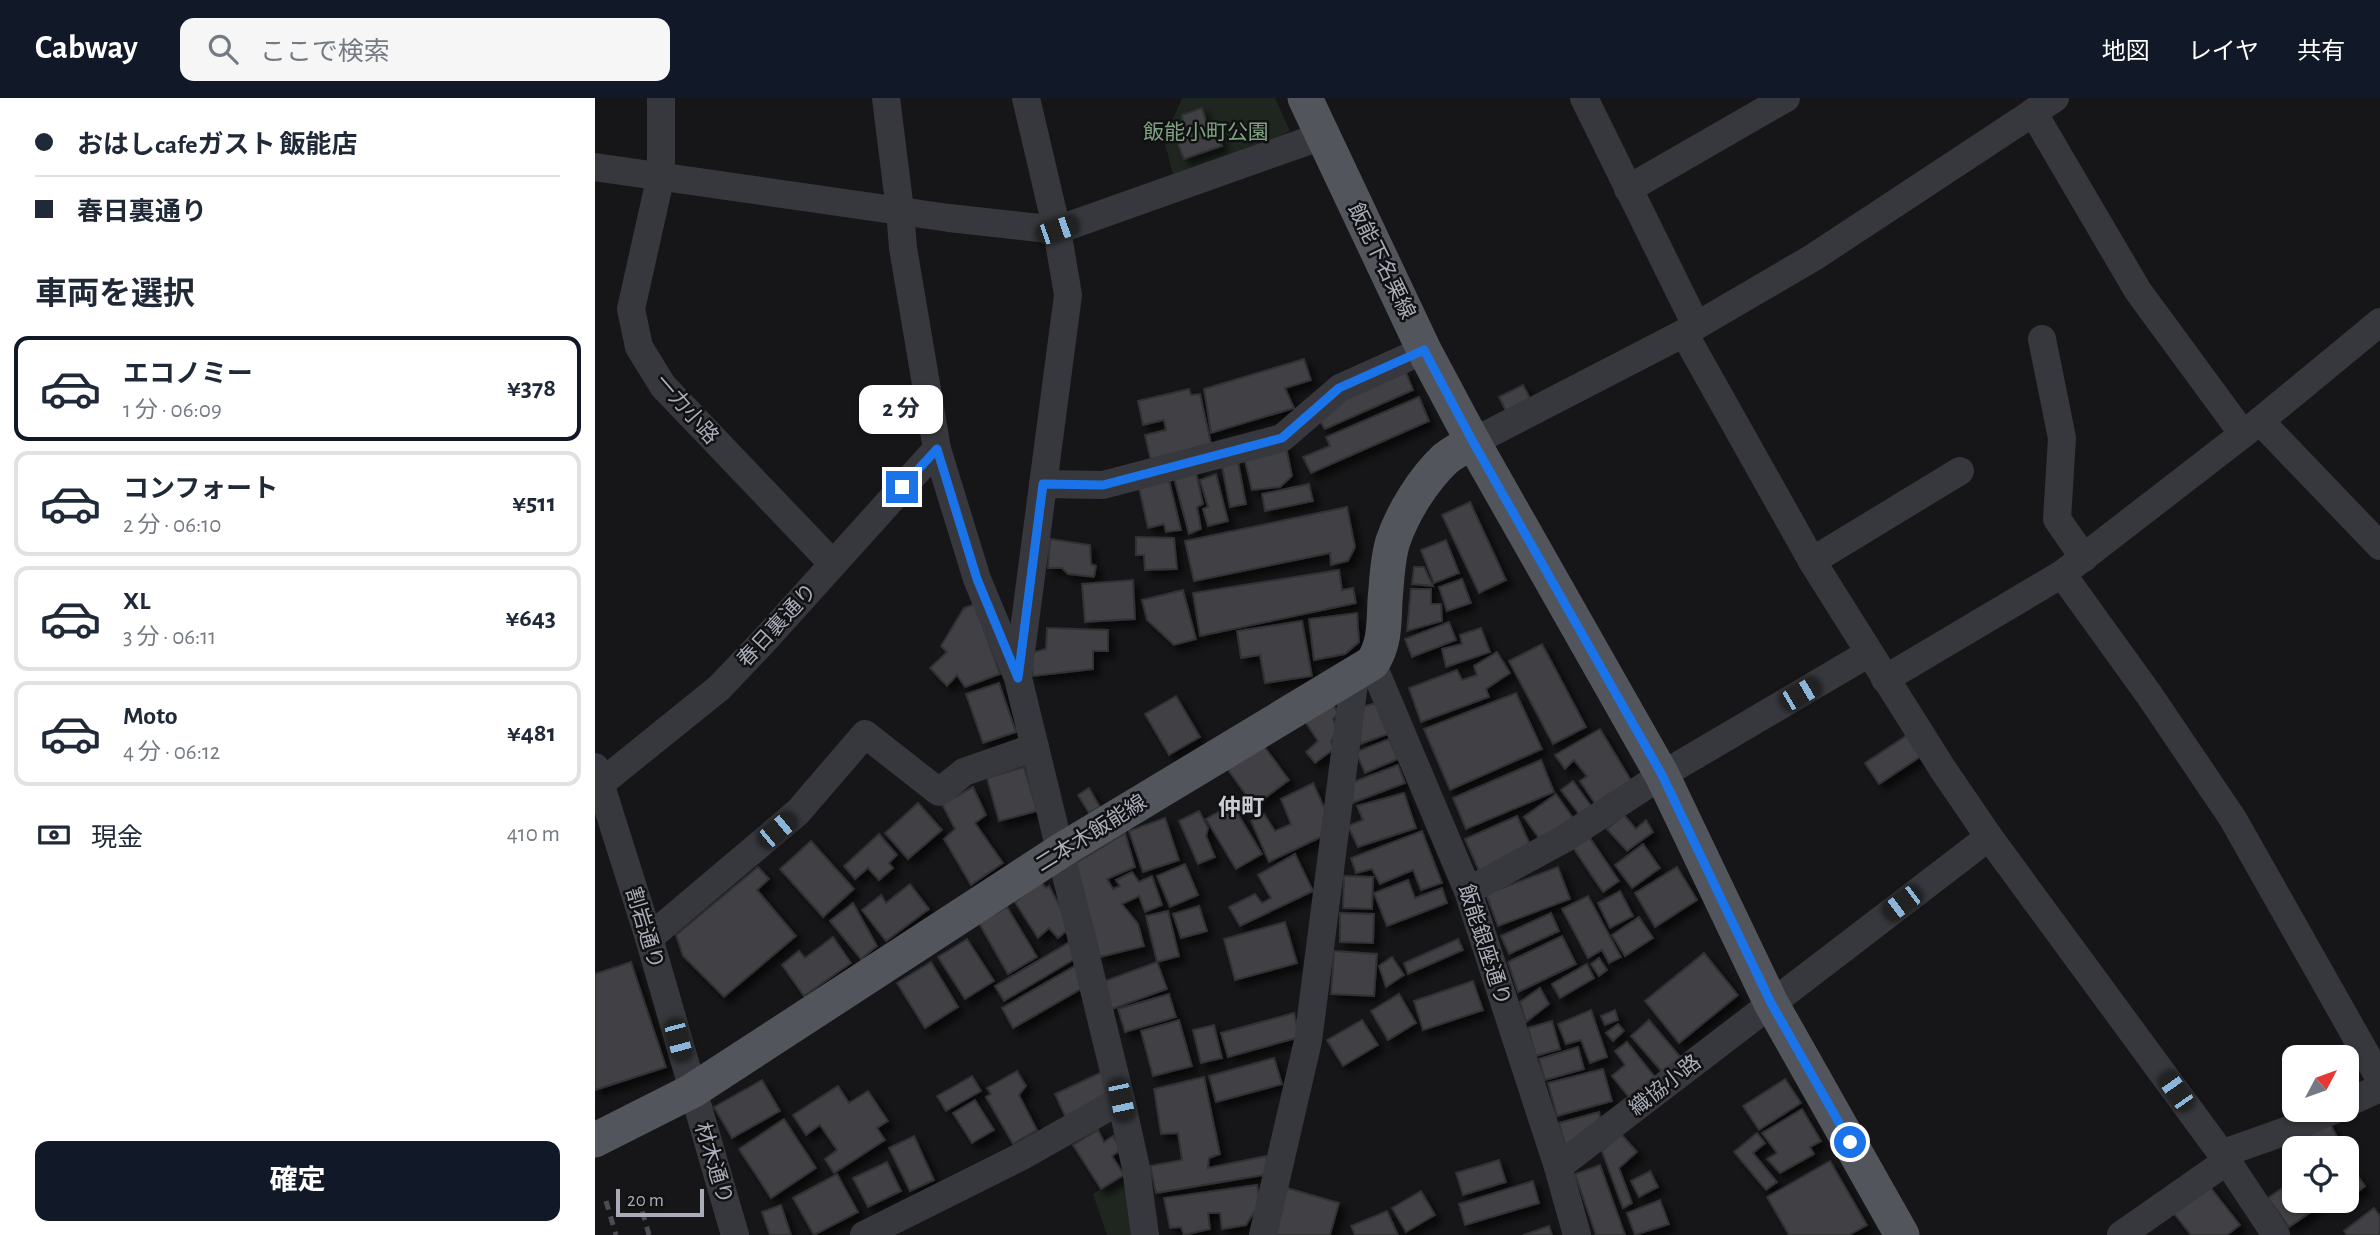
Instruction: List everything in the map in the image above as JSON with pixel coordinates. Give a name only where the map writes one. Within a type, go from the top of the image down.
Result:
[{"type":"main road","name":"飯能下名栗線","points":[[1305,98],[1424,350],[1473,442],[1662,775],[1771,1003],[1902,1235]]},
{"type":"main road","points":[[1363,669],[1378,654],[1382,641],[1392,542],[1425,482],[1447,458],[1473,442]]},
{"type":"main road","name":"二本木飯能線","points":[[595,1140],[692,1091],[1062,850],[1363,669]]},
{"type":"street","name":"一力小路","points":[[660,98],[661,175],[631,309],[639,347],[663,386],[833,564]]},
{"type":"street","points":[[886,98],[901,210],[903,248],[937,449],[977,579],[1018,678],[1121,1100],[1136,1168],[1145,1235]]},
{"type":"street","points":[[1018,678],[1068,295],[1057,230],[1026,98]]},
{"type":"street","points":[[1584,98],[1690,329],[1812,561],[1885,679],[1989,837],[2224,1157],[2276,1235]]},
{"type":"street","points":[[1628,189],[1786,98]]},
{"type":"street","points":[[1473,442],[1690,329],[1814,257],[2044,105],[2138,291],[2251,428],[2380,546]]},
{"type":"street","points":[[595,167],[1057,230],[1322,136]]},
{"type":"street","points":[[1885,679],[2073,566],[2251,428],[2380,322]]},
{"type":"street","points":[[2042,339],[2062,438],[2057,519],[2073,566],[2150,696],[2233,819],[2380,1079]]},
{"type":"street","points":[[1043,484],[1103,485],[1282,438],[1339,388],[1424,350]]},
{"type":"street","name":"春日裏通り","points":[[596,779],[719,688],[937,449]]},
{"type":"street","points":[[1812,561],[1960,471]]},
{"type":"street","points":[[1468,891],[1564,839],[1662,775],[1869,653]]},
{"type":"street","points":[[1263,1235],[1308,1041],[1363,669]]},
{"type":"street","name":"飯能銀座通り","points":[[1363,669],[1468,891],[1558,1167],[1577,1235]]},
{"type":"street","points":[[649,939],[799,812],[865,734],[939,792],[964,772],[1035,747]]},
{"type":"street","name":"割岩通り","points":[[596,779],[649,939],[692,1091]]},
{"type":"street","name":"織協小路","points":[[1558,1167],[1989,837]]},
{"type":"street","points":[[2359,1098],[2380,1088]]},
{"type":"street","name":"材木通り","points":[[692,1091],[735,1235]]},
{"type":"street","points":[[864,1235],[1022,1156],[1121,1100]]},
{"type":"street","points":[[2121,1235],[2224,1157],[2306,1122]]},
{"type":"green space","name":"飯能小町公園","points":[[1182,98],[1275,98],[1290,131],[1235,158],[1174,179],[1164,139]]},
{"type":"green space","points":[[1136,1168],[1145,1235],[1107,1235],[1093,1194]]},
{"type":"building","points":[[1202,108],[1207,125],[1214,123],[1222,146],[1184,159],[1177,142],[1184,132],[1182,115]]},
{"type":"building","points":[[1304,359],[1311,380],[1285,388],[1294,408],[1211,433],[1204,389]]},
{"type":"building","points":[[1405,370],[1413,390],[1325,429],[1318,418],[1341,398]]},
{"type":"building","points":[[1523,385],[1531,400],[1507,413],[1499,397]]},
{"type":"building","points":[[1189,389],[1191,395],[1200,394],[1212,448],[1151,461],[1145,435],[1166,430],[1164,420],[1143,425],[1138,401]]},
{"type":"building","points":[[1419,397],[1429,421],[1311,473],[1303,457],[1330,446],[1326,437]]},
{"type":"building","points":[[1285,442],[1292,476],[1280,487],[1252,490],[1245,461]]},
{"type":"building","points":[[1237,457],[1246,504],[1230,507],[1221,461]]},
{"type":"building","points":[[1195,468],[1203,504],[1197,507],[1201,529],[1189,534],[1173,474]]},
{"type":"building","points":[[1216,474],[1228,521],[1208,526],[1203,509],[1208,507],[1200,480]]},
{"type":"building","points":[[1168,476],[1181,530],[1166,532],[1164,524],[1148,528],[1138,483]]},
{"type":"building","points":[[1309,484],[1313,501],[1265,511],[1262,494]]},
{"type":"building","points":[[1470,502],[1506,580],[1479,593],[1442,515]]},
{"type":"building","points":[[1347,507],[1355,547],[1348,561],[1331,565],[1330,553],[1194,581],[1185,541]]},
{"type":"building","points":[[1136,537],[1174,538],[1177,569],[1145,570],[1144,555],[1136,555]]},
{"type":"building","points":[[1050,539],[1090,545],[1091,564],[1096,566],[1094,577],[1068,574],[1062,568],[1048,568]]},
{"type":"building","points":[[1446,540],[1459,573],[1434,583],[1421,550]]},
{"type":"building","points":[[1414,567],[1424,567],[1433,586],[1412,584]]},
{"type":"building","points":[[1339,570],[1342,590],[1353,588],[1356,603],[1200,636],[1193,593]]},
{"type":"building","points":[[1462,579],[1471,603],[1447,611],[1439,587]]},
{"type":"building","points":[[1133,580],[1135,619],[1085,622],[1082,584]]},
{"type":"building","points":[[1411,589],[1431,589],[1431,604],[1441,604],[1442,621],[1407,631]]},
{"type":"building","points":[[1183,590],[1196,639],[1174,645],[1147,620],[1142,600]]},
{"type":"building","points":[[975,604],[1000,674],[965,687],[957,675],[947,686],[930,668],[947,652],[941,646],[964,608]]},
{"type":"building","points":[[1357,613],[1359,642],[1345,654],[1314,660],[1309,619]]},
{"type":"building","points":[[1302,621],[1312,676],[1265,683],[1260,655],[1241,658],[1237,631]]},
{"type":"building","points":[[1449,622],[1456,640],[1412,657],[1405,639]]},
{"type":"building","points":[[1047,628],[1108,630],[1108,651],[1093,651],[1093,669],[1033,676],[1031,653],[1046,649]]},
{"type":"building","points":[[1481,628],[1490,652],[1446,667],[1442,649],[1462,644],[1460,635]]},
{"type":"building","points":[[1542,644],[1586,727],[1553,744],[1509,661]]},
{"type":"building","points":[[1497,652],[1510,673],[1486,689],[1489,697],[1421,722],[1409,688],[1457,670],[1462,680],[1477,675],[1474,666]]},
{"type":"building","points":[[999,683],[1016,732],[983,743],[966,694]]},
{"type":"building","points":[[1516,693],[1542,749],[1450,790],[1424,729]]},
{"type":"building","points":[[1176,696],[1200,737],[1169,755],[1145,714]]},
{"type":"building","points":[[1329,700],[1339,713],[1333,719],[1337,729],[1331,742],[1334,749],[1315,763],[1306,752],[1318,741],[1304,720]]},
{"type":"building","points":[[1376,703],[1388,734],[1360,744],[1361,707]]},
{"type":"building","points":[[1600,729],[1635,787],[1596,805],[1580,781],[1587,776],[1574,760],[1565,769],[1555,755]]},
{"type":"building","points":[[1909,734],[1923,755],[1879,784],[1865,763]]},
{"type":"building","points":[[1389,739],[1398,759],[1365,773],[1356,752]]},
{"type":"building","points":[[1261,742],[1289,780],[1254,806],[1226,767]]},
{"type":"building","points":[[1541,760],[1554,792],[1466,829],[1453,798]]},
{"type":"building","points":[[1398,765],[1405,783],[1352,803],[1353,782]]},
{"type":"building","points":[[1024,767],[1037,811],[999,821],[987,778]]},
{"type":"building","points":[[1573,781],[1594,810],[1582,818],[1561,790]]},
{"type":"building","points":[[1313,783],[1327,814],[1325,835],[1269,862],[1251,821],[1264,814],[1275,831],[1291,824],[1281,799]]},
{"type":"building","points":[[973,787],[986,815],[975,823],[1003,863],[971,885],[944,839],[955,829],[942,804]]},
{"type":"building","points":[[1089,788],[1100,807],[1089,813],[1078,795]]},
{"type":"building","points":[[1404,793],[1416,828],[1358,847],[1348,826],[1363,820],[1357,806]]},
{"type":"building","points":[[1556,794],[1573,818],[1541,841],[1524,817]]},
{"type":"building","points":[[918,803],[942,830],[908,859],[885,833]]},
{"type":"building","points":[[1232,804],[1262,854],[1236,869],[1206,819]]},
{"type":"building","points":[[1199,811],[1208,828],[1206,836],[1215,857],[1198,864],[1179,821]]},
{"type":"building","points":[[1624,815],[1636,829],[1646,820],[1653,832],[1627,851],[1607,829]]},
{"type":"building","points":[[1517,816],[1532,849],[1480,873],[1465,839]]},
{"type":"building","points":[[1165,818],[1179,860],[1143,872],[1129,831]]},
{"type":"building","points":[[1422,831],[1442,883],[1421,890],[1413,870],[1380,884],[1372,869],[1356,873],[1351,858]]},
{"type":"building","points":[[1125,833],[1135,867],[1107,879],[1113,889],[1120,886],[1116,880],[1132,872],[1139,882],[1152,876],[1162,905],[1145,912],[1139,896],[1122,904],[1138,924],[1144,946],[1100,957],[1076,863]]},
{"type":"building","points":[[879,834],[897,855],[889,863],[893,868],[879,880],[868,868],[855,879],[844,866]]},
{"type":"building","points":[[1588,835],[1619,881],[1603,892],[1572,846]]},
{"type":"building","points":[[811,841],[854,889],[823,917],[780,869]]},
{"type":"building","points":[[1643,844],[1660,868],[1632,888],[1615,865]]},
{"type":"building","points":[[1295,854],[1313,891],[1240,926],[1229,907],[1255,894],[1262,903],[1271,898],[1258,875]]},
{"type":"building","points":[[1185,864],[1198,895],[1170,907],[1157,876]]},
{"type":"building","points":[[758,867],[769,879],[757,890],[796,936],[724,997],[683,956],[676,935]]},
{"type":"building","points":[[1558,867],[1570,899],[1498,926],[1486,894]]},
{"type":"building","points":[[1677,867],[1697,900],[1655,927],[1635,893]]},
{"type":"building","points":[[1344,876],[1373,877],[1372,909],[1343,908]]},
{"type":"building","points":[[1408,880],[1415,898],[1442,888],[1447,903],[1387,926],[1374,893]]},
{"type":"building","points":[[1040,881],[1046,888],[1049,886],[1071,927],[1058,938],[1049,928],[1038,938],[1015,902]]},
{"type":"building","points":[[910,884],[929,909],[886,941],[862,910],[881,895],[886,903]]},
{"type":"building","points":[[1620,891],[1633,916],[1610,928],[1598,903]]},
{"type":"building","points":[[1588,896],[1621,957],[1609,963],[1602,950],[1588,958],[1562,909]]},
{"type":"building","points":[[853,903],[877,946],[861,959],[830,921]]},
{"type":"building","points":[[1199,906],[1207,931],[1181,938],[1173,914]]},
{"type":"building","points":[[1007,907],[1037,957],[1008,974],[979,923]]},
{"type":"building","points":[[1168,911],[1179,956],[1157,962],[1146,916]]},
{"type":"building","points":[[1340,913],[1374,914],[1373,943],[1340,942]]},
{"type":"building","points":[[1551,913],[1559,931],[1509,954],[1501,936]]},
{"type":"building","points":[[1639,917],[1653,938],[1625,956],[1612,935]]},
{"type":"building","points":[[1285,922],[1297,963],[1235,980],[1224,939]]},
{"type":"building","points":[[1562,936],[1576,964],[1518,992],[1508,962]]},
{"type":"building","points":[[833,937],[851,963],[804,996],[782,965],[799,951],[805,958]]},
{"type":"building","points":[[967,939],[994,981],[965,999],[938,957]]},
{"type":"building","points":[[1458,939],[1463,950],[1408,974],[1404,963]]},
{"type":"building","points":[[1070,942],[1078,957],[1004,1001],[995,986]]},
{"type":"building","points":[[1334,951],[1377,954],[1374,996],[1331,994]]},
{"type":"building","points":[[1704,953],[1738,995],[1679,1043],[1645,1001]]},
{"type":"building","points":[[1392,957],[1404,975],[1386,987],[1379,966]]},
{"type":"building","points":[[1599,958],[1607,970],[1599,976],[1591,964]]},
{"type":"building","points":[[631,962],[666,1067],[595,1090],[595,974]]},
{"type":"building","points":[[931,962],[958,1007],[925,1028],[897,983]]},
{"type":"building","points":[[1157,962],[1167,989],[1112,1009],[1102,982]]},
{"type":"building","points":[[1587,964],[1594,978],[1560,998],[1552,984]]},
{"type":"building","points":[[1075,966],[1086,986],[1013,1028],[1002,1008]]},
{"type":"building","points":[[1473,981],[1483,1010],[1423,1030],[1414,1001]]},
{"type":"building","points":[[1540,988],[1549,1004],[1526,1022],[1520,1002]]},
{"type":"building","points":[[1169,994],[1176,1017],[1125,1032],[1118,1009]]},
{"type":"building","points":[[1399,994],[1416,1023],[1388,1040],[1371,1011]]},
{"type":"building","points":[[1591,1010],[1607,1057],[1590,1063],[1581,1040],[1566,1044],[1558,1024]]},
{"type":"building","points":[[1615,1010],[1618,1020],[1605,1025],[1601,1016]]},
{"type":"building","points":[[1294,1013],[1300,1037],[1228,1057],[1221,1033]]},
{"type":"building","points":[[1179,1020],[1192,1066],[1153,1076],[1141,1031]]},
{"type":"building","points":[[1362,1020],[1378,1045],[1343,1066],[1327,1040]]},
{"type":"building","points":[[1649,1020],[1681,1058],[1663,1073],[1631,1036]]},
{"type":"building","points":[[1552,1021],[1560,1049],[1536,1056],[1528,1028]]},
{"type":"building","points":[[1618,1024],[1624,1031],[1613,1041],[1606,1033]]},
{"type":"building","points":[[1214,1025],[1222,1058],[1201,1063],[1193,1030]]},
{"type":"building","points":[[1627,1042],[1658,1081],[1632,1101],[1612,1076],[1625,1065],[1615,1051]]},
{"type":"building","points":[[1578,1047],[1584,1069],[1545,1080],[1539,1059]]},
{"type":"building","points":[[1274,1058],[1282,1084],[1216,1102],[1209,1076]]},
{"type":"building","points":[[1603,1069],[1612,1101],[1557,1116],[1548,1083]]},
{"type":"building","points":[[1017,1071],[1026,1086],[1019,1095],[1037,1130],[1013,1144],[986,1097],[991,1094],[987,1088]]},
{"type":"building","points":[[1104,1071],[1115,1095],[1066,1118],[1055,1094]]},
{"type":"building","points":[[972,1076],[981,1091],[946,1111],[937,1096]]},
{"type":"building","points":[[1204,1077],[1220,1154],[1209,1158],[1208,1168],[1266,1156],[1270,1174],[1156,1193],[1150,1166],[1182,1160],[1178,1133],[1161,1134],[1154,1089]]},
{"type":"building","points":[[1785,1079],[1801,1103],[1759,1130],[1743,1106]]},
{"type":"building","points":[[762,1080],[780,1111],[732,1138],[714,1107]]},
{"type":"building","points":[[838,1086],[849,1103],[868,1091],[888,1121],[877,1128],[885,1140],[834,1173],[825,1159],[837,1150],[820,1125],[806,1135],[793,1115]]},
{"type":"building","points":[[975,1100],[994,1130],[972,1143],[953,1113]]},
{"type":"building","points":[[1802,1109],[1821,1141],[1810,1147],[1814,1154],[1780,1173],[1767,1159],[1777,1153],[1762,1133]]},
{"type":"building","points":[[1599,1112],[1602,1129],[1566,1148],[1559,1123]]},
{"type":"building","points":[[784,1119],[816,1168],[771,1198],[739,1149]]},
{"type":"building","points":[[2329,1122],[2337,1136],[2303,1136]]},
{"type":"building","points":[[1098,1130],[1104,1142],[1113,1136],[1121,1150],[1112,1156],[1124,1175],[1101,1189],[1073,1145]]},
{"type":"building","points":[[1757,1133],[1765,1143],[1753,1153],[1777,1182],[1766,1190],[1734,1152]]},
{"type":"building","points":[[1621,1134],[1637,1152],[1619,1168],[1632,1203],[1623,1208],[1602,1151]]},
{"type":"building","points":[[914,1136],[934,1180],[910,1191],[889,1148]]},
{"type":"building","points":[[1499,1160],[1506,1182],[1463,1195],[1456,1173]]},
{"type":"building","points":[[1830,1161],[1867,1225],[1849,1235],[1789,1235],[1767,1197]]},
{"type":"building","points":[[887,1162],[901,1191],[868,1207],[853,1178]]},
{"type":"building","points":[[1600,1165],[1625,1235],[1596,1235],[1575,1174]]},
{"type":"building","points":[[1650,1171],[1658,1187],[1639,1197],[1631,1181]]},
{"type":"building","points":[[837,1174],[858,1212],[814,1235],[793,1198]]},
{"type":"building","points":[[2359,1178],[2365,1186],[2359,1191]]},
{"type":"building","points":[[1533,1181],[1539,1203],[1465,1225],[1459,1204]]},
{"type":"building","points":[[2207,1183],[2240,1225],[2227,1235],[2191,1235],[2172,1211]]},
{"type":"building","points":[[1257,1185],[1260,1203],[1246,1225],[1222,1229],[1220,1213],[1208,1213],[1210,1229],[1184,1235],[1181,1227],[1170,1228],[1164,1198]]},
{"type":"building","points":[[1287,1188],[1339,1203],[1330,1235],[1274,1235]]},
{"type":"building","points":[[2282,1188],[2282,1213],[2309,1213],[2289,1227],[2268,1198]]},
{"type":"building","points":[[1421,1191],[1435,1215],[1406,1232],[1392,1208]]},
{"type":"building","points":[[1660,1200],[1669,1224],[1635,1235],[1627,1213]]},
{"type":"building","points":[[781,1205],[791,1235],[770,1235],[762,1212]]},
{"type":"building","points":[[2374,1208],[2380,1216],[2380,1235],[2347,1235],[2344,1231]]},
{"type":"building","points":[[1387,1211],[1398,1235],[1355,1235],[1351,1226]]},
{"type":"building","points":[[1549,1226],[1552,1235],[1523,1235]]},
{"type":"railway","points":[[638,1196],[649,1235]]},
{"type":"railway","points":[[606,1201],[616,1235]]},
{"type":"district","name":"仲町","points":[[1241,807]]},
{"type":"route","points":[[902,487],[937,449],[977,579],[1018,678],[1043,484],[1103,485],[1282,438],[1339,388],[1424,350],[1473,442],[1662,775],[1771,1003],[1850,1142]]}]
